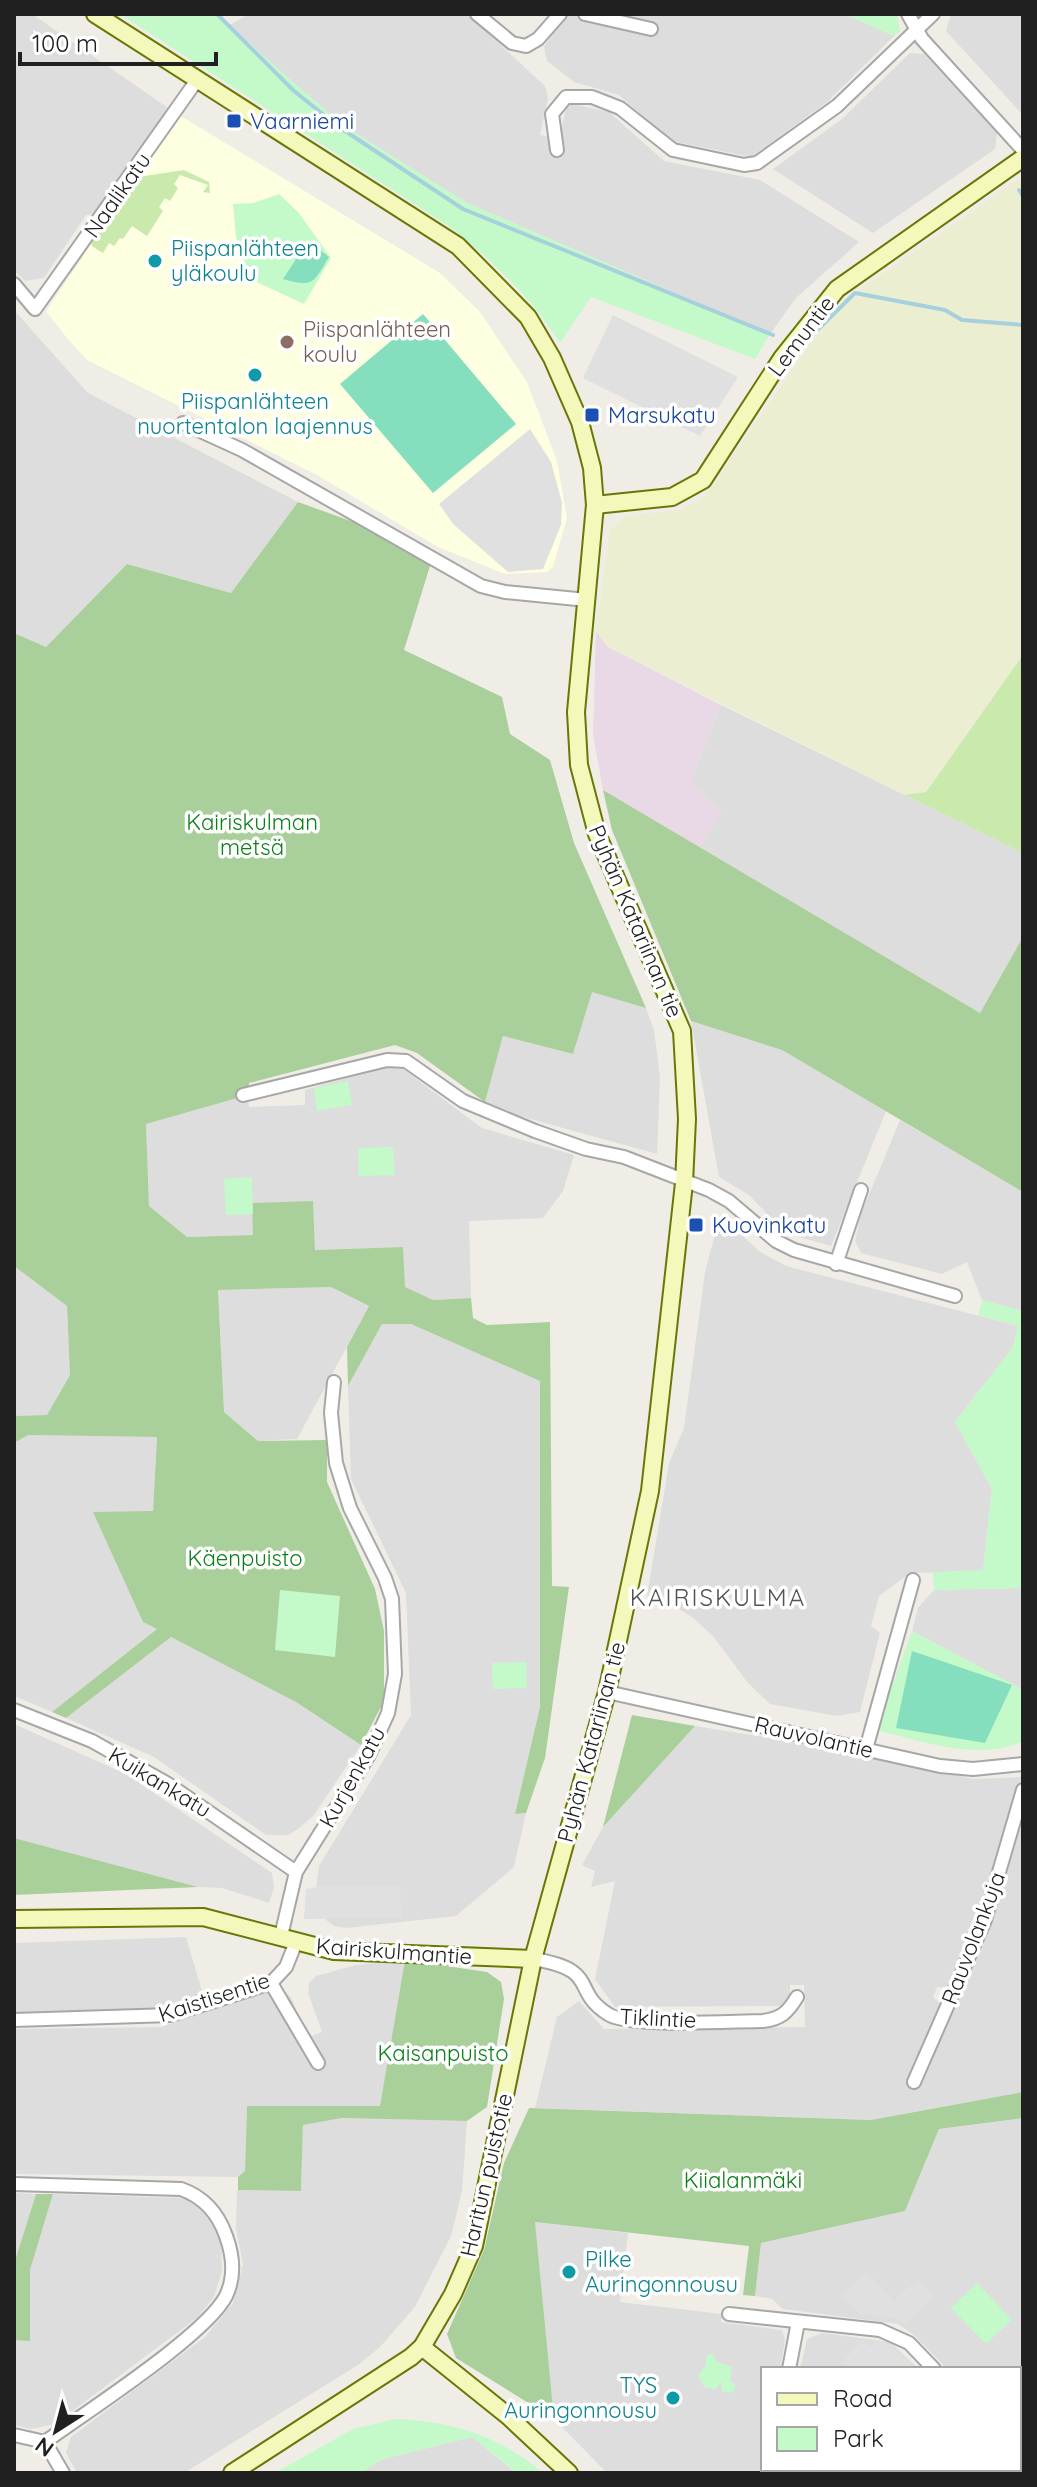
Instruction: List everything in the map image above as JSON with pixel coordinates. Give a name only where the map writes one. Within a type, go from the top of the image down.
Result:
[{"type":"street","name":"Pyhän Katariinan tie","points":[[95,14],[397,205],[458,246],[492,277],[528,317],[572,401],[592,468],[595,505],[576,712],[579,765],[597,834],[682,1031],[687,1119],[684,1183],[650,1491],[607,1692],[533,1959]]},
{"type":"street","points":[[477,14],[512,43],[526,46],[538,39],[560,14]]},
{"type":"street","points":[[585,14],[651,29]]},
{"type":"street","points":[[908,14],[916,30],[1023,150]]},
{"type":"street","points":[[557,150],[551,128],[552,114],[566,97],[579,95],[620,108],[673,150],[752,165],[820,120],[933,14]]},
{"type":"street","name":"Naalikatu","points":[[14,284],[35,309],[197,80]]},
{"type":"street","name":"Lemuntie","points":[[595,505],[672,497],[703,480],[782,358],[837,289],[1023,158]]},
{"type":"street","points":[[183,423],[242,450],[481,586],[587,600]]},
{"type":"street","points":[[243,1095],[387,1060],[406,1061],[463,1101],[535,1131],[586,1149],[624,1157],[684,1183],[709,1190],[729,1201],[776,1241],[836,1264],[955,1296]]},
{"type":"street","points":[[836,1264],[861,1190]]},
{"type":"street","name":"Kurjenkatu","points":[[288,1939],[296,1872],[369,1755],[388,1713],[395,1674],[392,1599],[385,1578],[350,1508],[336,1463],[331,1413],[334,1382]]},
{"type":"street","points":[[866,1749],[913,1580]]},
{"type":"street","name":"Rauvolantie","points":[[607,1692],[940,1766],[973,1769],[1023,1764]]},
{"type":"street","name":"Kuikankatu","points":[[14,1710],[92,1741],[168,1784],[296,1872]]},
{"type":"street","name":"Rauvolankuja","points":[[914,2082],[985,1920],[1023,1790]]},
{"type":"street","name":"Kairiskulmantie","points":[[16,1918],[191,1916],[235,1923],[334,1951],[533,1959]]},
{"type":"street","name":"Kaistisentie","points":[[14,2020],[152,2018],[271,1983],[286,1967],[288,1939]]},
{"type":"street","name":"Tiklintie","points":[[533,1959],[566,1965],[576,1971],[598,2004],[608,2014],[621,2020],[763,2021],[777,2019],[788,2011],[797,1997]]},
{"type":"street","name":"Haritun puistotie","points":[[232,2473],[353,2398],[422,2347],[453,2294],[474,2246],[533,1959]]},
{"type":"street","points":[[271,1983],[318,2063]]},
{"type":"street","points":[[14,2184],[181,2189],[200,2198],[216,2214],[231,2255],[231,2285],[208,2319],[45,2442]]},
{"type":"street","points":[[729,2314],[894,2334],[909,2343],[932,2367]]},
{"type":"street","points":[[789,2367],[798,2322]]},
{"type":"street","points":[[422,2347],[508,2416],[569,2473]]},
{"type":"street","points":[[14,2435],[45,2442],[63,2473]]},
{"type":"shaded area","points":[[14,14],[32,14],[171,110],[101,213],[86,215],[44,278],[25,281],[14,270]]},
{"type":"shaded area","points":[[249,14],[467,14],[545,86],[548,98],[540,135],[559,139],[566,109],[572,104],[609,112],[664,161],[760,180],[859,242],[796,298],[770,334],[467,203],[341,124],[228,26]]},
{"type":"shaded area","points":[[565,14],[845,14],[894,36],[827,102],[751,157],[671,141],[619,95],[574,82],[547,61],[544,47]]},
{"type":"shaded area","points":[[951,14],[1023,14],[1023,115],[946,31]]},
{"type":"shaded area","points":[[910,53],[924,54],[997,133],[995,149],[873,233],[773,169],[842,119]]},
{"type":"shaded area","name":"Piispanlähteen koulu","points":[[179,115],[440,273],[480,312],[527,382],[557,461],[567,518],[553,567],[547,572],[505,574],[438,547],[317,475],[87,360],[67,338],[46,311]]},
{"type":"shaded area","points":[[1023,176],[1023,655],[925,792],[905,795],[608,647],[596,631],[610,530],[626,516],[681,510],[706,495],[828,318],[846,299]]},
{"type":"shaded area","points":[[14,310],[88,393],[298,502],[231,593],[127,564],[46,647],[14,633]]},
{"type":"shaded area","points":[[613,315],[738,377],[700,436],[583,378]]},
{"type":"shaded area","points":[[530,429],[551,462],[562,503],[561,525],[543,569],[508,572],[453,524],[439,504]]},
{"type":"shaded area","points":[[596,631],[608,647],[721,705],[690,782],[723,812],[699,847],[603,790],[593,735]]},
{"type":"shaded area","points":[[721,705],[1023,853],[1023,937],[980,1013],[699,847],[722,812],[690,782]]},
{"type":"shaded area","points":[[592,991],[646,1008],[654,1030],[660,1077],[657,1154],[498,1110],[485,1102],[503,1036],[573,1054]]},
{"type":"shaded area","points":[[691,1021],[782,1050],[886,1111],[831,1246],[799,1237],[779,1226],[749,1195],[719,1177]]},
{"type":"shaded area","points":[[396,1064],[482,1128],[574,1155],[563,1191],[543,1218],[469,1221],[471,1298],[433,1300],[404,1287],[403,1247],[315,1250],[313,1201],[254,1235],[187,1237],[149,1206],[146,1124],[248,1095],[249,1107],[305,1105],[305,1090]]},
{"type":"shaded area","points":[[900,1120],[1023,1192],[1023,1311],[982,1300],[967,1262],[942,1274],[861,1253],[855,1241],[861,1214]]},
{"type":"shaded area","points":[[720,1215],[759,1251],[786,1266],[1018,1326],[1013,1347],[955,1422],[992,1489],[983,1571],[910,1573],[879,1596],[871,1626],[880,1633],[860,1712],[837,1716],[770,1704],[748,1683],[713,1636],[692,1617],[671,1604],[647,1596],[669,1463],[684,1428],[705,1272]]},
{"type":"shaded area","points":[[14,1266],[67,1306],[70,1375],[47,1415],[14,1416]]},
{"type":"shaded area","points":[[331,1287],[369,1306],[297,1439],[258,1441],[224,1412],[218,1290]]},
{"type":"shaded area","points":[[382,1324],[411,1324],[540,1381],[540,1707],[515,1814],[526,1813],[514,1867],[456,1916],[346,1928],[334,1926],[313,1910],[319,1866],[411,1715],[406,1593],[351,1479],[348,1386]]},
{"type":"shaded area","points":[[28,1435],[157,1437],[153,1512],[94,1513],[157,1629],[52,1712],[14,1696],[14,1443]]},
{"type":"shaded area","points":[[1023,1588],[1023,1690],[912,1631],[918,1608],[934,1590]]},
{"type":"shaded area","points":[[171,1637],[296,1702],[361,1745],[313,1816],[298,1829],[288,1835],[266,1835],[154,1757],[66,1718]]},
{"type":"shaded area","points":[[14,1724],[126,1774],[272,1873],[274,1887],[269,1903],[222,1888],[198,1887],[14,1838]]},
{"type":"shaded area","points":[[695,1726],[815,1745],[973,1779],[1021,1777],[1018,1796],[952,1988],[937,1987],[933,1997],[944,2007],[908,2083],[917,2087],[983,1946],[1023,1815],[1023,2092],[871,2120],[535,2108],[557,2017],[579,2001],[604,2029],[805,2027],[804,1985],[790,1985],[790,1998],[780,2006],[615,2007],[595,1979],[615,1881],[591,1887],[595,1871],[582,1865],[603,1827]]},
{"type":"shaded area","points":[[322,1886],[400,1886],[402,1918],[304,1919],[306,1889]]},
{"type":"shaded area","points":[[186,1937],[204,1998],[158,2012],[14,2014],[14,1943]]},
{"type":"shaded area","points":[[405,1960],[380,2106],[247,2106],[245,2172],[238,2177],[14,2174],[14,2029],[161,2027],[274,1990],[286,1992],[292,1999],[307,2038],[322,2032],[308,1993],[309,1983],[316,1976],[356,1965]]},
{"type":"shaded area","points":[[342,2118],[467,2121],[462,2191],[451,2236],[415,2307],[380,2347],[358,2365],[184,2473],[77,2473],[66,2453],[71,2437],[205,2337],[233,2303],[243,2264],[236,2228],[237,2190],[301,2191],[303,2125]]},
{"type":"shaded area","points":[[1023,2118],[1021,2429],[1021,2367],[945,2367],[914,2335],[898,2324],[783,2309],[772,2299],[755,2296],[761,2243],[905,2211],[939,2129]]},
{"type":"shaded area","points":[[14,2193],[36,2194],[14,2264]]},
{"type":"shaded area","points":[[53,2194],[183,2198],[195,2204],[212,2222],[221,2243],[222,2271],[214,2297],[198,2317],[55,2424],[31,2429],[14,2425],[14,2340],[30,2340],[30,2270]]},
{"type":"shaded area","points":[[534,2222],[628,2233],[620,2302],[722,2314],[721,2322],[782,2330],[785,2340],[780,2367],[761,2367],[759,2473],[607,2473],[554,2419]]},
{"type":"shaded area","points":[[866,2272],[894,2300],[918,2279],[933,2296],[905,2324],[899,2319],[862,2316],[841,2296]]},
{"type":"shaded area","points":[[822,2333],[890,2342],[917,2367],[800,2367],[807,2339]]},
{"type":"shaded area","points":[[863,2340],[870,2347],[877,2340],[891,2344],[916,2367],[847,2367],[842,2362]]},
{"type":"shaded area","points":[[472,2437],[516,2473],[360,2473],[383,2459]]},
{"type":"shaded area","points":[[780,2471],[1017,2473],[780,2473]]},
{"type":"green space","points":[[120,14],[216,14],[341,124],[467,203],[770,334],[755,359],[591,297],[560,343],[509,279],[447,225]]},
{"type":"green space","points":[[845,14],[897,14],[900,31],[894,36]]},
{"type":"green space","points":[[184,170],[209,182],[210,193],[203,192],[208,185],[180,175],[174,184],[178,188],[170,201],[165,198],[159,207],[163,211],[147,236],[132,226],[123,239],[120,238],[114,246],[109,243],[103,253],[92,246],[91,239],[138,177]]},
{"type":"green space","points":[[279,194],[299,213],[331,258],[304,304],[250,279],[236,237],[233,204],[253,203]]},
{"type":"green space","points":[[308,241],[329,257],[316,278],[307,283],[283,279]]},
{"type":"green space","points":[[423,314],[516,424],[433,493],[340,384]]},
{"type":"green space","name":"Kairiskulman metsä","points":[[298,502],[395,537],[430,566],[404,650],[502,697],[510,734],[550,760],[574,843],[646,1008],[592,992],[573,1054],[503,1036],[485,1102],[417,1053],[395,1045],[249,1083],[248,1095],[146,1124],[149,1206],[187,1237],[253,1235],[252,1203],[313,1201],[315,1250],[403,1247],[405,1287],[433,1300],[471,1298],[473,1318],[487,1325],[550,1322],[552,1586],[569,1587],[545,1758],[526,1813],[515,1814],[540,1707],[540,1381],[411,1324],[382,1324],[348,1386],[347,1347],[369,1306],[331,1287],[218,1290],[224,1412],[258,1441],[327,1440],[327,1482],[375,1589],[384,1631],[384,1701],[361,1745],[296,1702],[171,1637],[66,1718],[52,1712],[157,1629],[143,1622],[93,1512],[153,1511],[157,1437],[28,1435],[14,1443],[14,1416],[47,1415],[70,1375],[67,1306],[14,1266],[14,633],[46,647],[127,564],[231,593]]},
{"type":"green space","points":[[1023,655],[1023,853],[905,795],[926,792]]},
{"type":"green space","points":[[603,790],[980,1013],[1023,937],[1023,1192],[782,1050],[691,1021],[612,830]]},
{"type":"green space","points":[[348,1081],[352,1105],[317,1111],[314,1088]]},
{"type":"green space","points":[[393,1147],[395,1175],[359,1176],[358,1148]]},
{"type":"green space","points":[[252,1177],[253,1214],[226,1215],[224,1179]]},
{"type":"green space","points":[[982,1300],[1023,1311],[1023,1588],[934,1590],[933,1572],[983,1570],[992,1489],[955,1422],[1013,1347],[1018,1326],[978,1315]]},
{"type":"green space","points":[[280,1590],[340,1596],[335,1657],[275,1650]]},
{"type":"green space","points":[[912,1631],[1023,1690],[1023,1741],[988,1750],[969,1750],[876,1730]]},
{"type":"green space","points":[[912,1651],[1012,1685],[985,1743],[896,1728]]},
{"type":"green space","points":[[526,1662],[527,1688],[493,1689],[492,1663]]},
{"type":"green space","points":[[632,1715],[695,1726],[603,1827]]},
{"type":"green space","points":[[14,1838],[198,1887],[14,1895]]},
{"type":"green space","name":"Kaisanpuisto","points":[[405,1960],[487,1972],[501,1982],[504,1999],[487,2107],[467,2121],[342,2118],[303,2125],[301,2191],[238,2190],[238,2177],[245,2171],[247,2106],[380,2106]]},
{"type":"green space","name":"Kiialanmäki","points":[[1023,2092],[1023,2118],[939,2129],[905,2211],[761,2243],[755,2296],[743,2295],[749,2246],[535,2222],[554,2419],[456,2358],[447,2334],[484,2250],[504,2163],[529,2108],[871,2120]]},
{"type":"green space","points":[[36,2194],[53,2194],[30,2270],[30,2341],[14,2340],[14,2264]]},
{"type":"green space","points":[[977,2283],[1012,2320],[986,2344],[951,2308]]},
{"type":"green space","points":[[712,2354],[717,2362],[732,2367],[730,2381],[736,2385],[733,2393],[722,2391],[721,2381],[716,2389],[704,2387],[698,2376],[706,2365],[706,2356]]},
{"type":"green space","points":[[395,2419],[436,2423],[474,2433],[510,2449],[543,2473],[517,2473],[472,2437],[383,2459],[360,2473],[275,2473],[353,2429]]},
{"type":"waterway","points":[[217,14],[294,91],[339,127],[463,209],[773,335]]},
{"type":"waterway","points":[[1019,190],[1023,196]]},
{"type":"waterway","points":[[803,344],[855,293],[945,310],[962,320],[1023,325]]},
{"type":"place","name":"Vaarniemi","points":[[234,121]]},
{"type":"place","name":"Piispanlähteen yläkoulu","points":[[155,261]]},
{"type":"place","name":"Piispanlähteen koulu","points":[[287,342]]},
{"type":"place","name":"Piispanlähteen nuortentalon laajennus","points":[[255,375]]},
{"type":"place","name":"Marsukatu","points":[[592,415]]},
{"type":"place","name":"Kuovinkatu","points":[[696,1225]]},
{"type":"place","name":"Pilke Auringonnousu","points":[[569,2272]]},
{"type":"place","name":"TYS Auringonnousu","points":[[673,2398]]},
{"type":"district","name":"KAIRISKULMA","points":[[718,1598]]},
{"type":"park label","name":"Käenpuisto","points":[[245,1558]]}]
